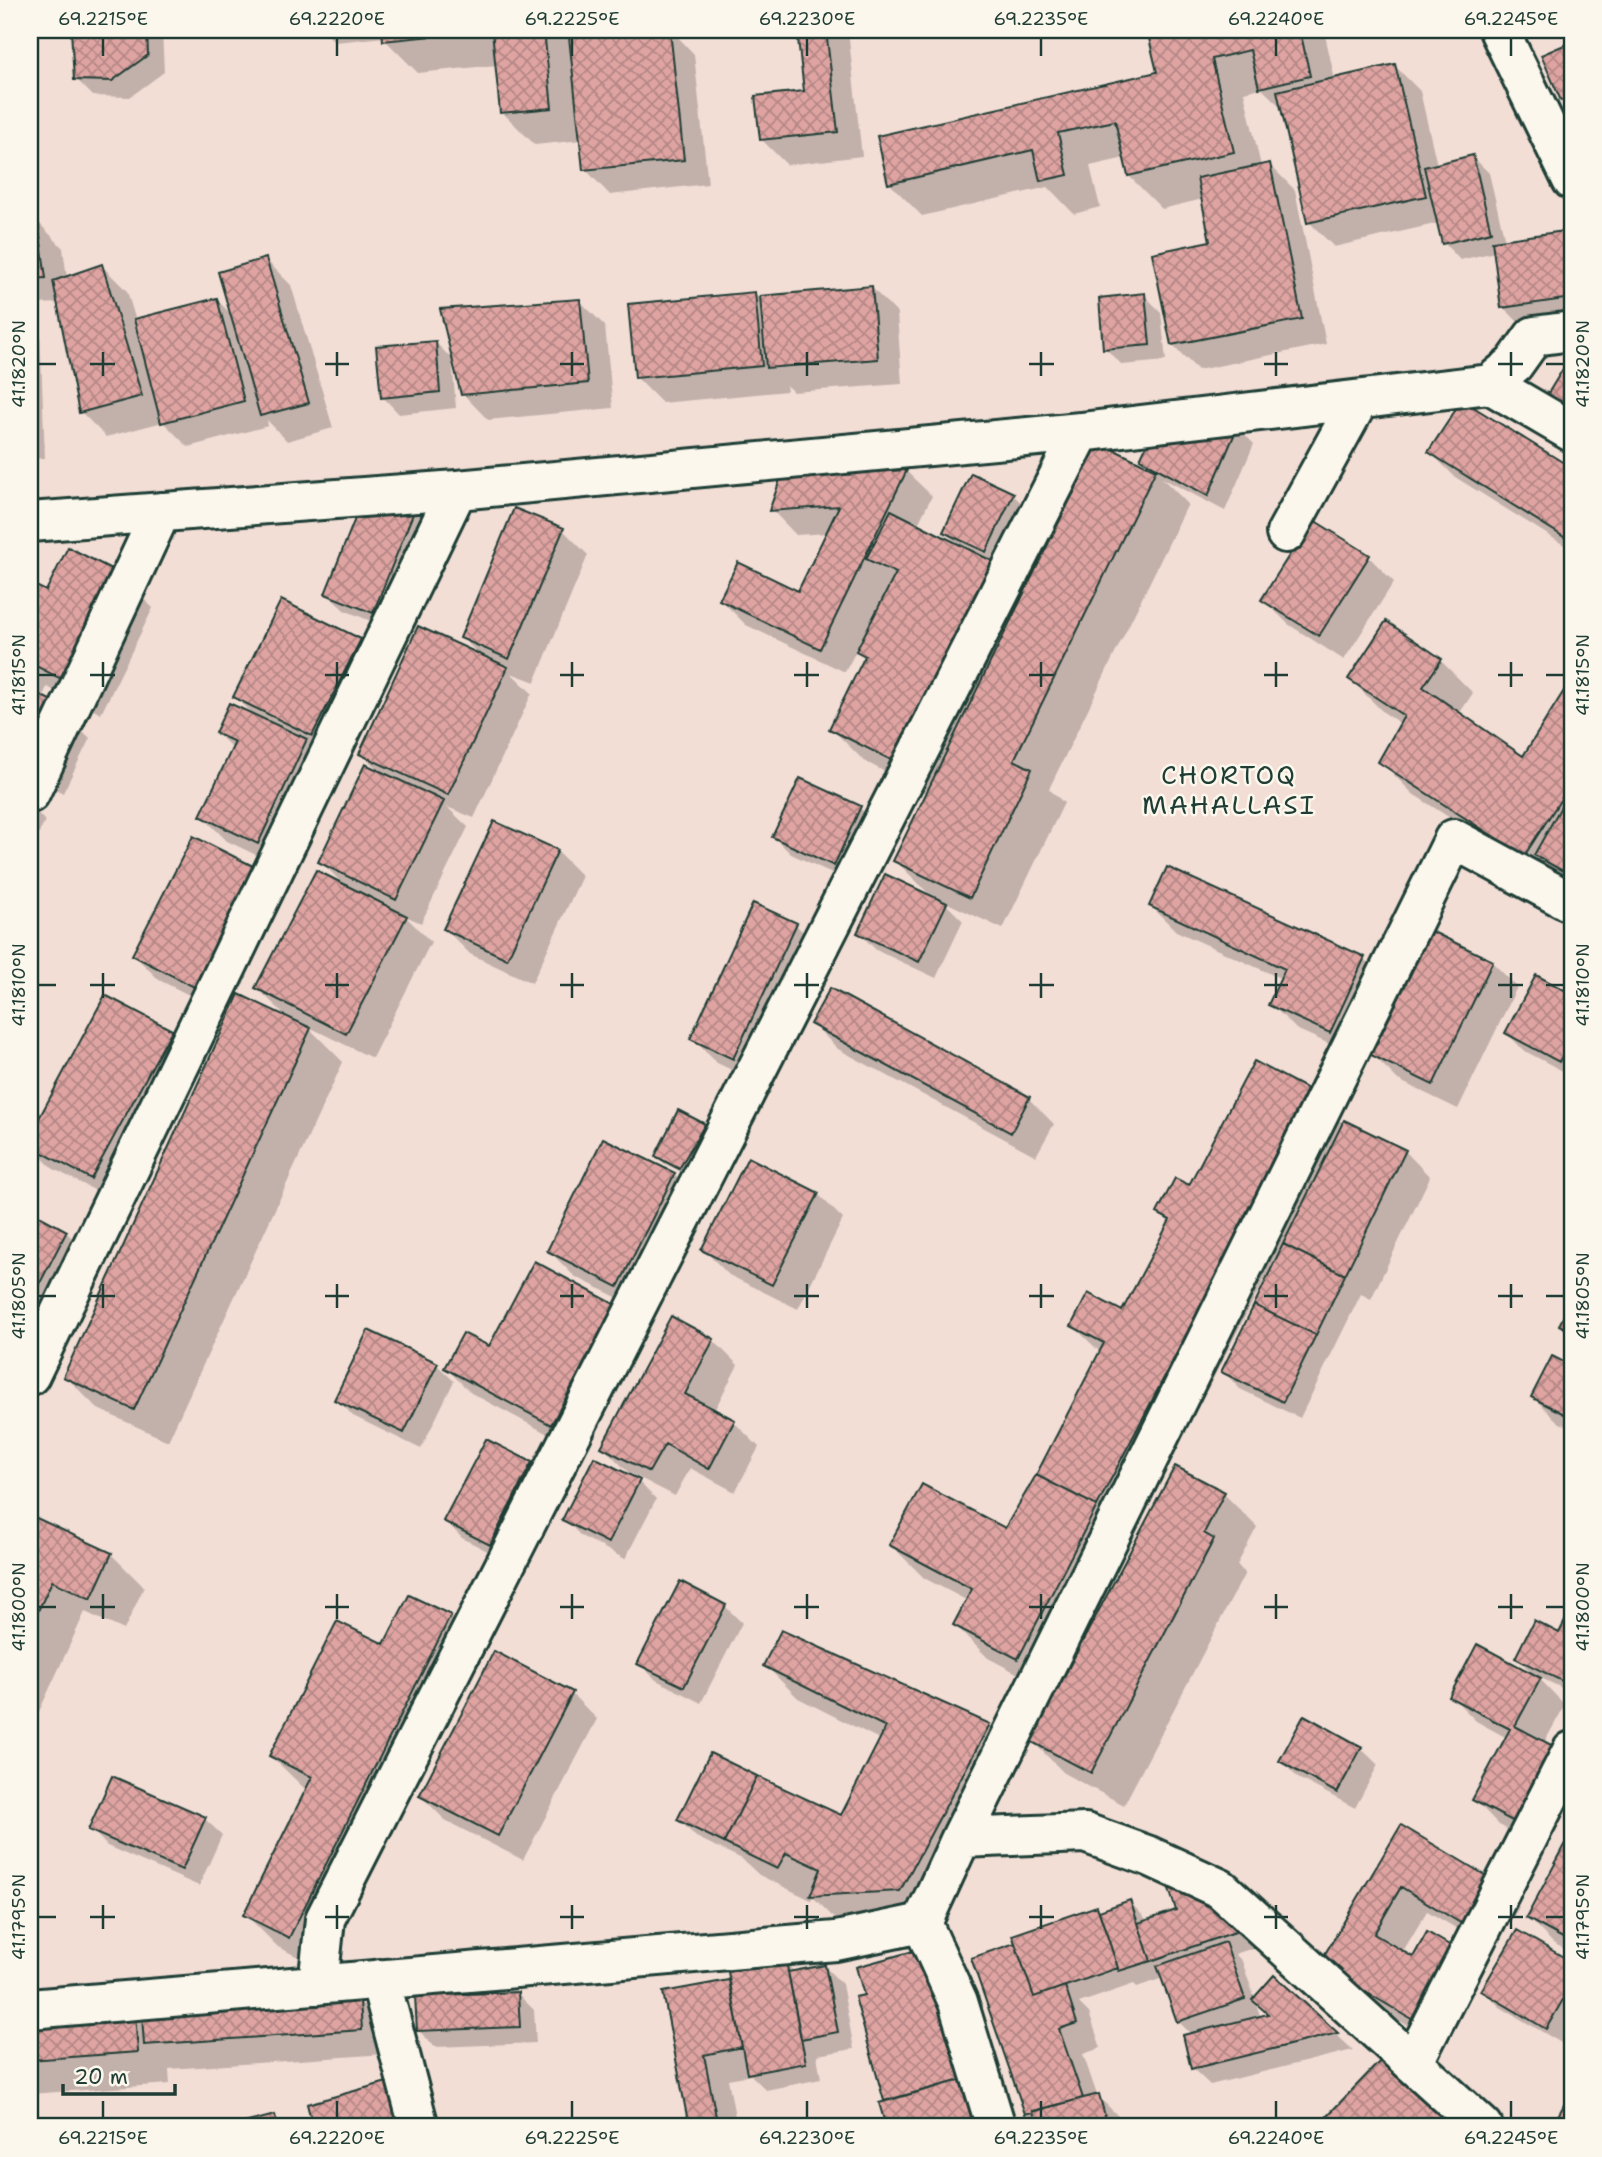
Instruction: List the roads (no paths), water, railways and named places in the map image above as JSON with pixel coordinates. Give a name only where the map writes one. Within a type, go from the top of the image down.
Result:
[{"type":"street","points":[[1499,30],[1572,180]]},
{"type":"street","points":[[30,522],[457,490],[1081,432],[1490,384],[1514,364],[1534,336],[1572,331]]},
{"type":"street","points":[[1490,384],[1572,432]]},
{"type":"street","points":[[1286,533],[1359,400]]},
{"type":"street","points":[[318,1985],[325,1919],[1081,432]]},
{"type":"street","points":[[30,1375],[457,490]]},
{"type":"street","points":[[30,793],[161,512]]},
{"type":"street","points":[[996,2127],[958,2002],[922,1923],[961,1838],[1454,839],[1572,903]]},
{"type":"street","points":[[1413,2063],[1572,1751]]},
{"type":"street","points":[[961,1838],[1085,1833],[1149,1856],[1221,1889],[1483,2127]]},
{"type":"street","points":[[30,2009],[836,1941],[922,1923]]},
{"type":"street","points":[[380,1979],[419,2127]]},
{"type":"district","name":"CHORTOQ MAHALLASI","points":[[1229,790]]}]
